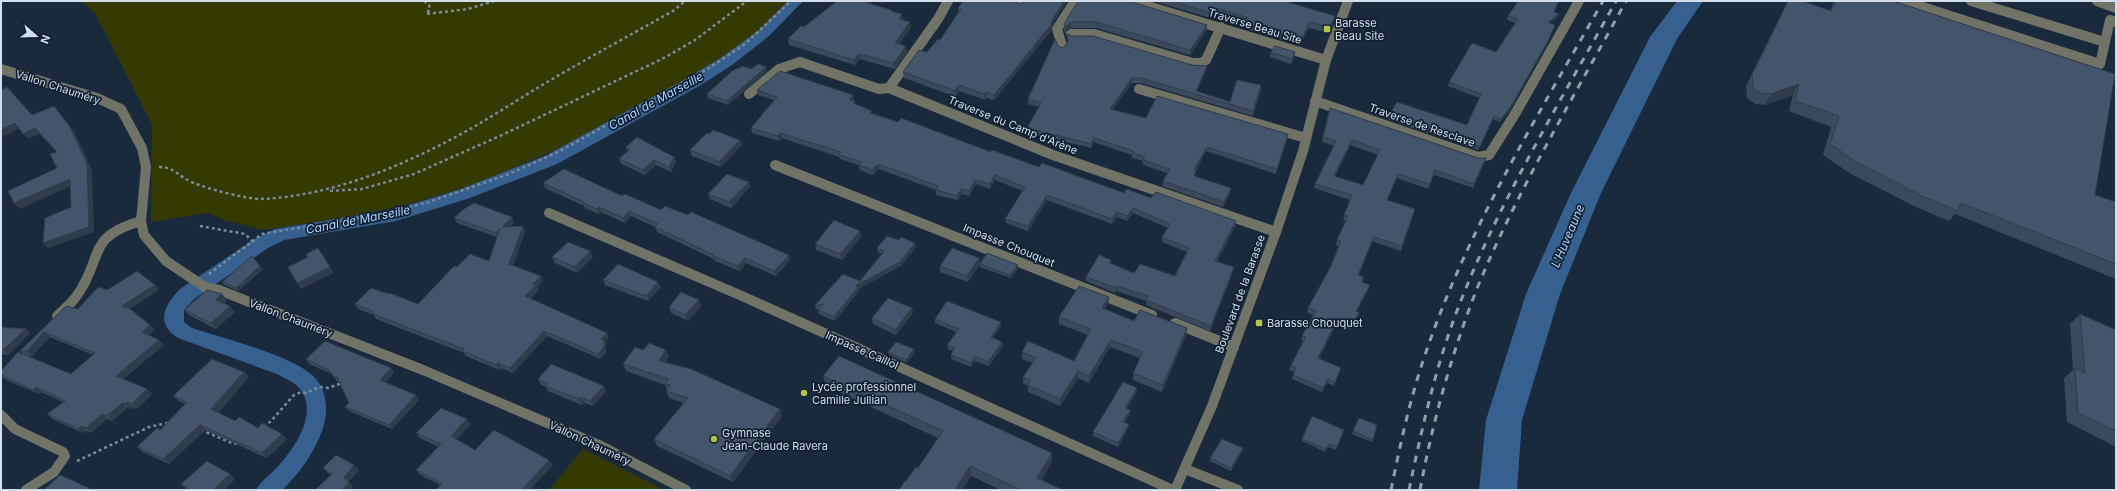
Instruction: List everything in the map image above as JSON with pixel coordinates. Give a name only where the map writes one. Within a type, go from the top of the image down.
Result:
[{"type":"street","points":[[889,88],[938,19],[948,1]]},
{"type":"street","points":[[1013,1],[1021,3]]},
{"type":"street","points":[[1062,46],[1057,29],[1075,1]]},
{"type":"street","name":"Traverse Beau Site","points":[[1131,1],[1326,60]]},
{"type":"street","name":"Boulevard de la Barasse","points":[[1174,490],[1185,469],[1234,347],[1276,232],[1306,138],[1326,60],[1348,1]]},
{"type":"street","name":"Traverse de Resclave","points":[[1315,101],[1478,157],[1489,155],[1515,114],[1579,1]]},
{"type":"street","points":[[1904,1],[2100,64],[2110,20],[2116,22]]},
{"type":"street","points":[[1971,1],[2105,42]]},
{"type":"street","points":[[2097,1],[2116,8]]},
{"type":"street","points":[[1071,34],[1094,34],[1193,63],[1201,63],[1206,60],[1221,27]]},
{"type":"street","name":"Traverse du Camp d'Arène","points":[[749,94],[791,62],[808,64],[879,89],[889,88],[1052,156],[1276,232]]},
{"type":"street","name":"Vallon Chauméry","points":[[1,69],[97,98],[121,109],[142,148],[146,167],[142,221],[144,235],[166,261],[201,285],[219,290],[422,370],[599,445],[686,490]]},
{"type":"street","points":[[1139,89],[1306,138]]},
{"type":"street","name":"Impasse Chouquet","points":[[775,165],[1234,347]]},
{"type":"street","name":"Impasse Caillol","points":[[549,213],[742,296],[1174,490]]},
{"type":"street","points":[[52,321],[73,300],[83,287],[101,242],[120,228],[142,221]]},
{"type":"street","points":[[1,415],[15,429],[63,452],[65,456],[61,466],[48,479],[26,490]]},
{"type":"street","points":[[1185,469],[1238,490]]},
{"type":"path","points":[[424,1],[429,5],[430,9],[426,14],[430,14],[468,9],[494,1]]},
{"type":"path","points":[[325,191],[407,161],[476,126],[549,81],[673,11],[685,1]]},
{"type":"path","points":[[155,168],[168,167],[193,183],[245,197],[259,199],[290,197],[325,191],[362,189],[414,174],[495,138],[662,59],[695,40],[747,1]]},
{"type":"path","points":[[201,285],[262,234],[382,214],[422,203],[509,174],[567,148],[709,68],[755,35],[791,1]]},
{"type":"path","points":[[200,226],[246,234],[253,242]]},
{"type":"path","points":[[260,428],[270,422],[294,395],[300,392],[306,393],[319,387],[328,388],[343,383]]},
{"type":"path","points":[[61,466],[89,457],[154,425],[164,422],[179,423]]},
{"type":"path","points":[[198,429],[234,444],[239,443]]},
{"type":"green space","points":[[81,1],[789,1],[742,49],[689,77],[590,134],[508,171],[457,190],[406,205],[343,218],[262,230],[225,220],[207,213],[151,222],[152,125],[95,13]]},
{"type":"green space","points":[[583,449],[664,490],[549,490]]},
{"type":"building","points":[[837,1],[865,1],[864,2],[902,14],[899,19],[910,22],[895,43],[906,46],[894,63],[859,54],[854,60],[788,39],[801,26],[804,27]]},
{"type":"building","points":[[963,1],[1010,1],[1022,4],[1025,1],[1064,1],[1052,20],[1051,25],[994,95],[986,92],[984,94],[959,85],[955,91],[903,72],[919,50],[927,52],[938,39],[940,40],[961,9],[958,8]]},
{"type":"building","points":[[1078,1],[1129,1],[1207,25],[1190,50],[1096,22],[1071,22],[1065,27],[1064,24]]},
{"type":"building","points":[[1173,1],[1288,1],[1335,16],[1330,27],[1310,22],[1301,40],[1245,23],[1248,18],[1218,8],[1214,14]]},
{"type":"building","points":[[1518,1],[1559,1],[1554,12],[1559,14],[1548,22],[1555,25],[1548,41],[1511,106],[1501,119],[1494,116],[1480,147],[1370,109],[1372,106],[1391,112],[1397,102],[1467,125],[1481,94],[1449,82],[1472,43],[1496,52],[1518,19],[1508,16]]},
{"type":"building","points":[[1788,1],[1802,1],[1831,11],[1836,1],[1893,1],[2115,74],[2095,195],[2116,202],[2116,264],[1961,203],[1958,211],[1924,197],[1858,163],[1830,144],[1839,116],[1795,101],[1799,84],[1771,94],[1761,93],[1753,88],[1752,75]]},
{"type":"building","points":[[1067,34],[1071,36],[1093,36],[1192,65],[1207,66],[1196,91],[1230,102],[1237,80],[1261,85],[1253,111],[1141,78],[1132,78],[1110,109],[1146,118],[1157,96],[1288,134],[1277,169],[1207,147],[1194,170],[1196,171],[1194,176],[1231,188],[1224,202],[1163,181],[1170,169],[1143,160],[1145,157],[1133,153],[1134,151],[1094,138],[1091,144],[1027,128],[1041,103],[1028,99],[1055,39],[1058,46],[1063,48],[1068,42]]},
{"type":"building","points":[[1275,46],[1295,52],[1292,59],[1271,52]]},
{"type":"building","points":[[758,64],[766,67],[727,101],[707,94],[732,71],[743,66],[751,69]]},
{"type":"building","points":[[780,71],[853,95],[850,100],[855,101],[853,103],[872,111],[870,113],[898,122],[901,118],[991,152],[992,150],[1039,167],[1042,163],[1124,193],[1126,189],[1151,198],[1156,192],[1236,221],[1215,261],[1234,267],[1211,326],[1146,300],[1148,296],[1117,286],[1116,288],[1086,277],[1099,255],[1111,260],[1110,263],[1134,273],[1140,264],[1175,276],[1189,248],[1162,237],[1170,224],[1133,208],[1127,216],[1117,212],[1112,219],[1047,195],[1028,226],[1005,219],[1025,187],[995,175],[990,184],[975,180],[969,191],[961,189],[957,196],[936,190],[938,186],[878,164],[872,170],[859,165],[862,162],[839,155],[841,152],[780,133],[778,136],[751,128],[777,97],[757,90]]},
{"type":"building","points":[[7,87],[32,115],[54,106],[70,127],[87,164],[89,227],[43,243],[45,218],[71,207],[70,179],[14,203],[8,191],[57,168],[50,154],[57,152],[35,128],[23,134],[15,123],[1,130],[1,90]]},
{"type":"building","points":[[1330,108],[1478,158],[1486,158],[1474,184],[1435,170],[1430,184],[1398,174],[1387,200],[1415,209],[1402,246],[1374,237],[1358,275],[1364,277],[1362,282],[1370,285],[1356,311],[1359,312],[1352,326],[1337,320],[1318,358],[1341,368],[1335,382],[1328,379],[1323,388],[1293,375],[1296,368],[1291,365],[1306,337],[1302,336],[1316,311],[1308,308],[1330,268],[1341,241],[1337,240],[1348,216],[1344,215],[1352,195],[1315,184],[1336,141],[1323,137]],"holes":[[[1352,140],[1380,150],[1363,185],[1334,176]]]},
{"type":"building","points":[[713,130],[740,140],[719,162],[690,150],[707,133],[709,134]]},
{"type":"building","points":[[637,137],[674,157],[669,167],[654,160],[643,170],[619,159],[630,149],[626,147]]},
{"type":"building","points":[[564,169],[622,196],[625,194],[661,210],[665,206],[688,215],[691,212],[789,255],[774,271],[745,258],[738,266],[713,256],[714,255],[655,227],[658,224],[629,211],[623,218],[599,207],[596,209],[543,183]]},
{"type":"building","points":[[727,174],[749,182],[729,202],[708,194]]},
{"type":"building","points":[[474,203],[512,217],[502,227],[523,226],[509,264],[541,276],[533,284],[536,285],[525,296],[607,333],[601,339],[604,340],[604,347],[598,354],[544,331],[510,368],[498,363],[496,365],[462,351],[464,349],[373,314],[374,312],[355,304],[371,288],[389,294],[390,293],[418,304],[454,266],[457,267],[470,254],[489,261],[500,228],[496,233],[454,218]]},
{"type":"building","points":[[834,220],[860,231],[840,254],[815,244]]},
{"type":"building","points":[[887,236],[899,240],[901,237],[915,243],[900,262],[855,286],[858,287],[834,317],[818,310],[824,304],[815,305],[843,274],[860,281],[884,251],[877,248]]},
{"type":"building","points":[[568,242],[590,251],[574,267],[552,257]]},
{"type":"building","points":[[318,248],[330,267],[297,283],[288,267],[308,257],[306,254]]},
{"type":"building","points":[[952,248],[979,258],[967,276],[940,266]]},
{"type":"building","points":[[987,253],[1018,265],[1010,275],[980,264]]},
{"type":"building","points":[[252,256],[260,266],[236,288],[222,282]]},
{"type":"building","points":[[618,264],[658,282],[647,295],[643,295],[603,280]]},
{"type":"building","points":[[137,271],[155,285],[122,306],[130,309],[150,325],[142,332],[159,340],[116,376],[147,389],[132,404],[127,402],[125,404],[122,403],[107,416],[102,414],[86,428],[81,426],[78,429],[47,414],[65,401],[36,387],[33,390],[1,375],[1,371],[18,352],[71,374],[95,353],[44,332],[27,351],[20,351],[66,306],[78,309],[98,287],[107,290]]},
{"type":"building","points":[[1079,286],[1109,297],[1102,308],[1134,321],[1140,310],[1187,328],[1163,385],[1133,373],[1143,352],[1111,340],[1089,376],[1078,371],[1060,399],[1028,385],[1031,380],[1023,377],[1036,358],[1022,352],[1028,341],[1074,361],[1091,329],[1059,317]]},
{"type":"building","points":[[207,290],[222,294],[216,300],[230,306],[211,323],[184,310]]},
{"type":"building","points":[[681,292],[699,300],[685,315],[669,307]]},
{"type":"building","points":[[888,298],[912,308],[895,330],[872,318]]},
{"type":"building","points":[[947,301],[1001,322],[991,337],[1002,342],[988,362],[975,356],[971,363],[951,355],[955,348],[947,345],[959,329],[935,319]]},
{"type":"building","points":[[2080,314],[2116,330],[2116,431],[2078,413],[2075,368],[2085,373]]},
{"type":"building","points":[[1,327],[26,329],[3,350],[1,350]]},
{"type":"building","points":[[325,341],[391,368],[380,380],[416,395],[389,425],[345,407],[349,403],[337,377],[334,377],[329,370],[306,359]]},
{"type":"building","points":[[896,342],[914,349],[906,360],[888,352]]},
{"type":"building","points":[[649,343],[666,350],[659,361],[691,369],[780,409],[730,476],[654,439],[688,398],[666,391],[670,385],[665,384],[668,379],[623,364],[635,347],[643,350]]},
{"type":"building","points":[[839,356],[1052,453],[1037,478],[1063,490],[1021,490],[970,466],[955,490],[899,490],[916,467],[918,468],[943,431],[823,376]]},
{"type":"building","points":[[212,359],[244,372],[211,409],[235,421],[239,417],[258,428],[262,423],[282,434],[262,453],[200,425],[163,459],[137,447],[157,428],[160,430],[187,402],[173,396]]},
{"type":"building","points":[[551,364],[604,386],[590,401],[581,397],[579,399],[545,386],[547,384],[538,379]]},
{"type":"building","points":[[1123,382],[1137,388],[1125,408],[1130,410],[1123,422],[1129,424],[1118,443],[1093,432]]},
{"type":"building","points":[[441,408],[467,419],[451,436],[475,450],[494,430],[549,460],[522,490],[435,490],[442,484],[416,470],[441,444],[416,433]]},
{"type":"building","points":[[1312,416],[1344,430],[1337,447],[1329,444],[1326,449],[1302,439]]},
{"type":"building","points":[[1359,418],[1377,425],[1373,440],[1353,431]]},
{"type":"building","points":[[1222,439],[1243,448],[1231,468],[1210,458]]},
{"type":"building","points":[[336,455],[354,465],[344,478],[349,482],[342,490],[315,490],[332,474],[323,468]]},
{"type":"building","points":[[207,461],[230,474],[213,490],[191,490],[181,484]]},
{"type":"building","points":[[60,475],[89,488],[87,490],[44,490]]},
{"type":"waterway","name":"Canal de Marseille","points":[[267,490],[281,478],[293,464],[307,442],[313,427],[316,413],[313,393],[306,382],[298,375],[284,368],[249,354],[185,333],[176,327],[173,318],[175,309],[187,294],[262,243],[281,234],[396,215],[464,194],[551,160],[695,81],[727,61],[764,33],[796,1]]},
{"type":"waterway","name":"L'Huveaune","points":[[1498,490],[1504,420],[1543,294],[1586,193],[1664,37],[1690,1]]},
{"type":"railway","points":[[1391,490],[1413,393],[1440,314],[1460,267],[1504,176],[1603,1]]},
{"type":"railway","points":[[1409,490],[1426,415],[1446,341],[1480,255],[1516,181],[1616,1]]},
{"type":"railway","points":[[1420,490],[1444,386],[1478,286],[1529,177],[1626,1]]},
{"type":"place","name":"Barasse Beau Site","points":[[1327,29]]},
{"type":"place","name":"Barasse Chouquet","points":[[1259,323]]},
{"type":"place","name":"Lycée professionnel Camille Jullian","points":[[804,393]]},
{"type":"place","name":"Gymnase Jean-Claude Ravera","points":[[714,439]]}]
